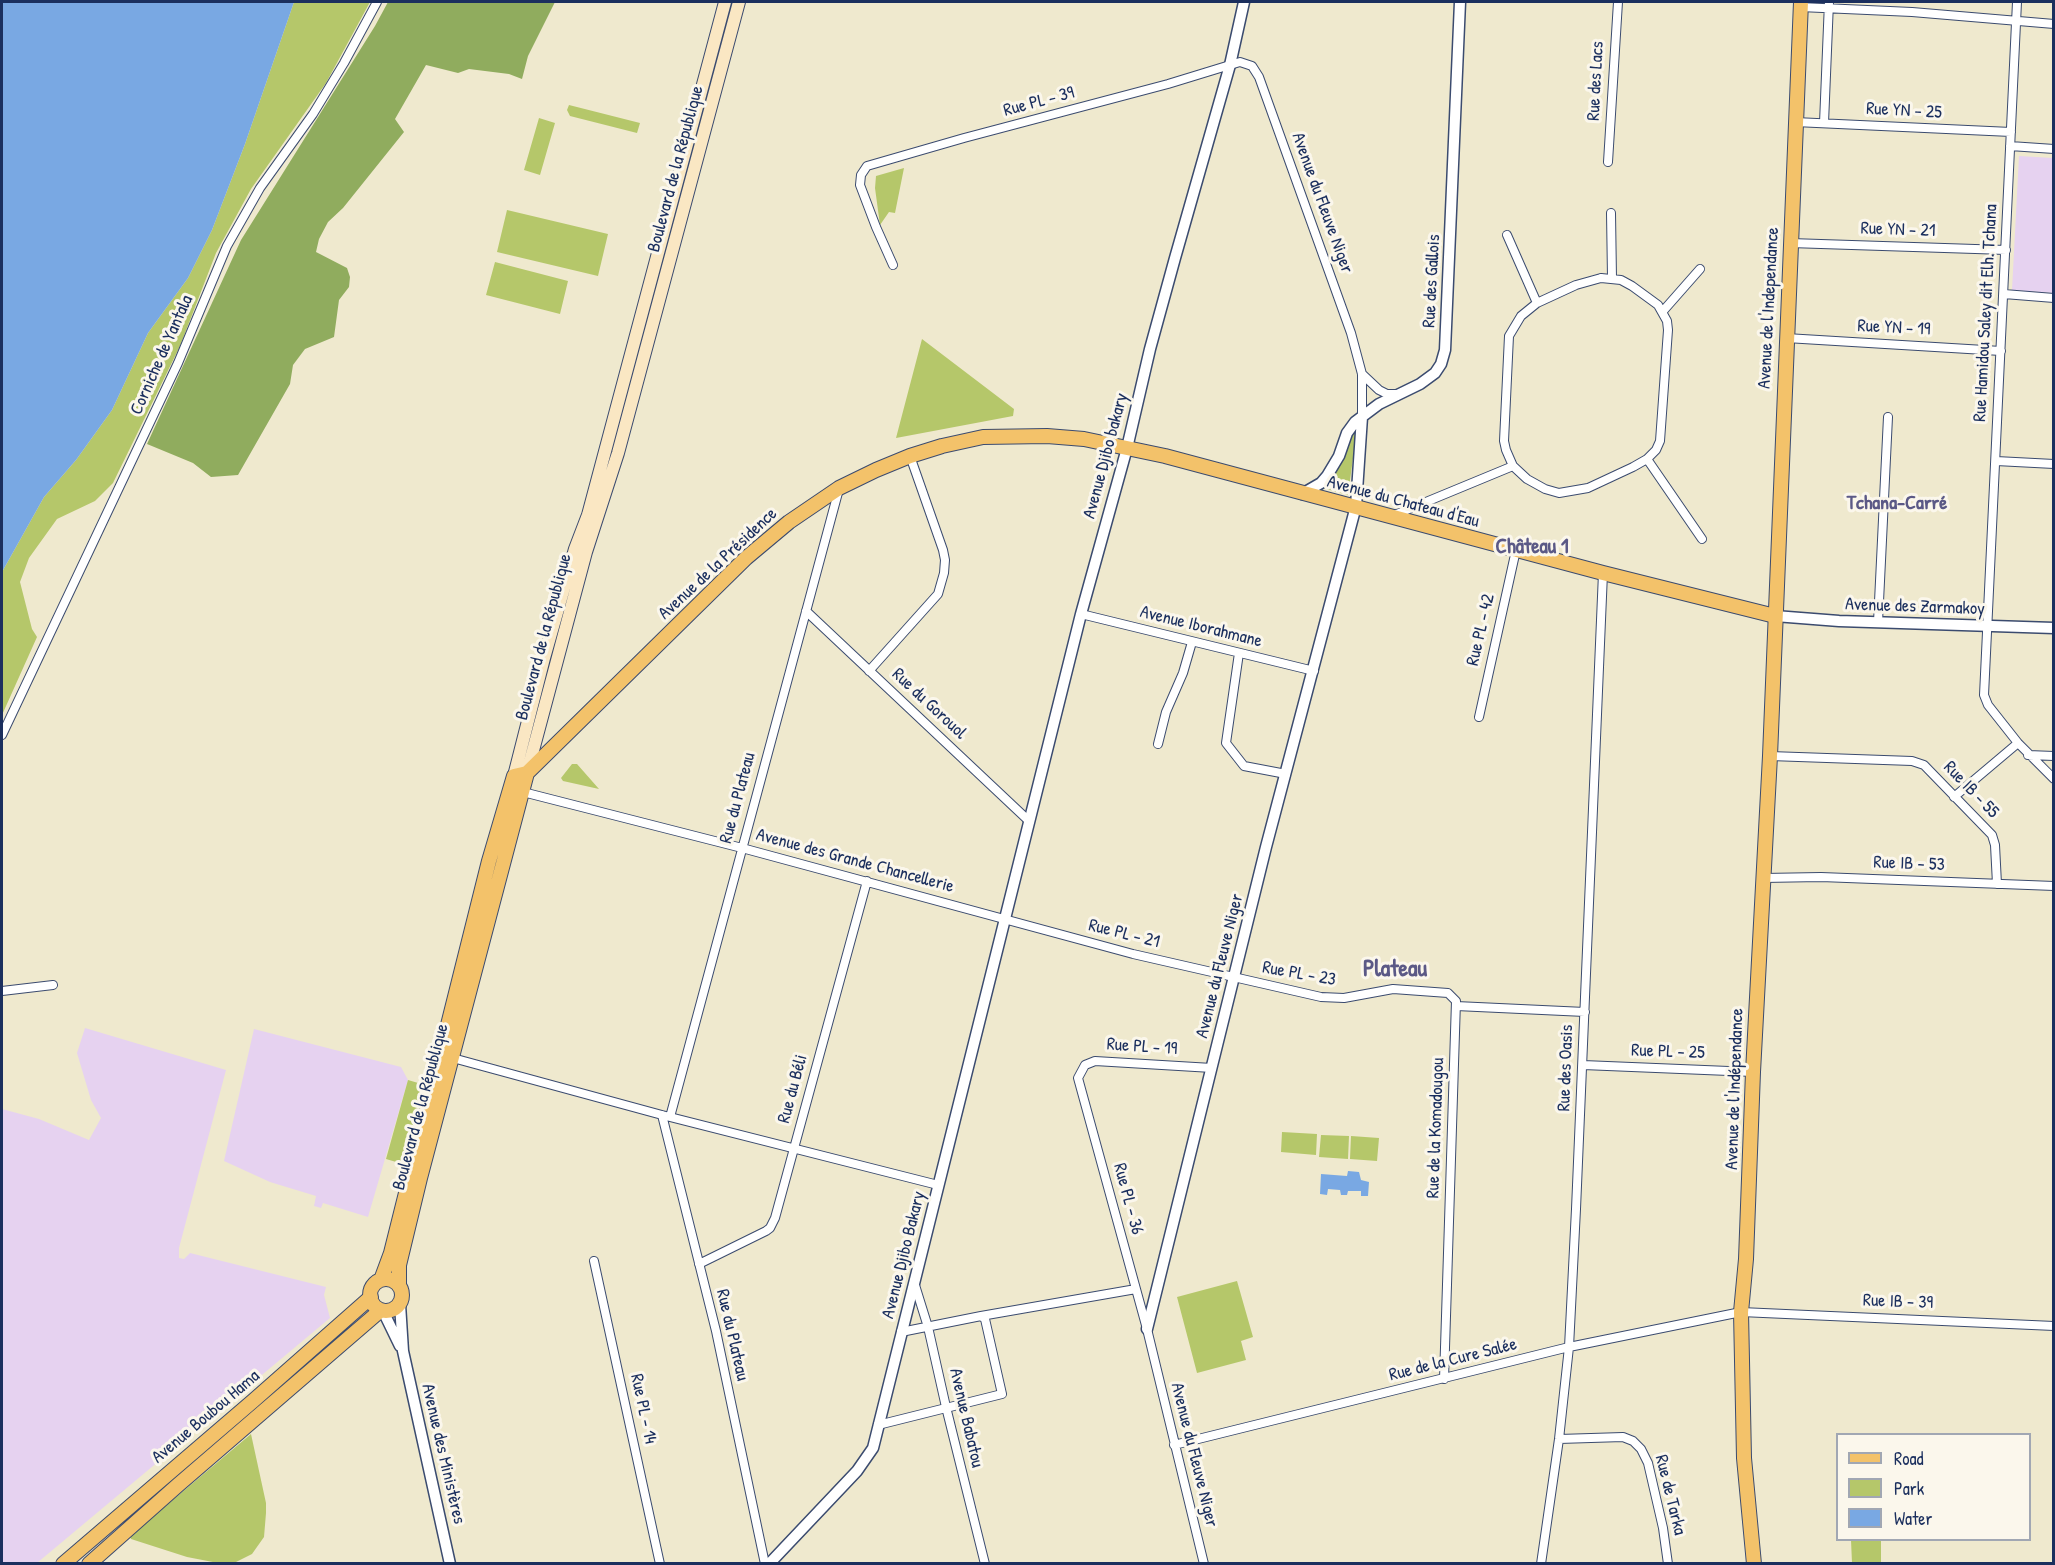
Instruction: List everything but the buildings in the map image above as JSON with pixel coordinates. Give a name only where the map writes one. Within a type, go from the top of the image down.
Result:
[{"type":"main road","name":"Boulevard de la République","points":[[399,1285],[399,1265],[489,861],[518,782],[544,658],[581,550],[618,453],[679,228],[726,27],[725,2]]},
{"type":"main road","name":"Boulevard de la République","points":[[581,550],[620,391],[665,225],[726,27],[739,2]]},
{"type":"main road","name":"Avenue de l'Independance","points":[[1775,616],[1800,4]]},
{"type":"main road","points":[[665,225],[679,228]]},
{"type":"main road","points":[[620,391],[633,395]]},
{"type":"main road","name":"Avenue de la Présidence","points":[[518,782],[746,558],[789,522],[839,488],[910,456],[942,446],[983,438],[1071,437],[1127,448]]},
{"type":"main road","name":"Avenue du Chateau d'Eau","points":[[1127,448],[1775,616]]},
{"type":"main road","points":[[605,450],[618,453]]},
{"type":"main road","name":"Avenue de l'Indépendance","points":[[1754,1563],[1744,1458],[1741,1312],[1746,1259],[1775,616]]},
{"type":"main road","name":"Boulevard de la République","points":[[381,1280],[391,1253],[446,1056]]},
{"type":"main road","points":[[381,1280],[392,1281],[399,1285],[402,1294],[400,1304],[393,1310],[382,1311],[374,1305],[370,1297],[372,1289],[381,1280]]},
{"type":"main road","name":"Avenue Boubou Hama","points":[[63,1563],[253,1401],[370,1297]]},
{"type":"main road","name":"Avenue Boubou Hama","points":[[89,1563],[382,1311]]},
{"type":"street","name":"Corniche de Yantala","points":[[2,735],[178,363],[227,246],[260,188],[313,114],[377,2]]},
{"type":"street","name":"Avenue Djibo bakary","points":[[1006,920],[1081,614],[1127,448],[1156,326],[1230,65],[1244,2]]},
{"type":"street","name":"Rue des Gallois","points":[[1302,494],[1321,483],[1327,476],[1340,456],[1347,433],[1355,422],[1396,394],[1420,384],[1441,364],[1445,350],[1460,2]]},
{"type":"street","name":"Rue des Lacs","points":[[1608,162],[1617,2]]},
{"type":"street","name":"Rue Hamidou Saley dit Elh. Tchana","points":[[2017,2],[1985,700],[2018,743],[2054,779]]},
{"type":"street","points":[[1800,4],[2054,24]]},
{"type":"street","points":[[1824,123],[1829,5]]},
{"type":"street","name":"Avenue du Fleuve Niger","points":[[1203,1563],[1147,1329],[1234,978],[1356,506],[1362,417],[1362,374],[1351,333],[1259,77],[1252,66],[1240,62],[1230,65]]},
{"type":"street","name":"Rue PL - 39","points":[[893,265],[860,185],[861,175],[867,166],[1230,65]]},
{"type":"street","name":"Rue YN - 25","points":[[1795,122],[2011,132]]},
{"type":"street","points":[[2010,146],[2054,149]]},
{"type":"street","points":[[1611,213],[1612,278]]},
{"type":"street","points":[[1507,235],[1537,303]]},
{"type":"street","name":"Rue YN - 21","points":[[1790,243],[2006,250]]},
{"type":"street","points":[[1663,311],[1700,269]]},
{"type":"street","points":[[1601,278],[1612,278],[1632,286],[1658,304],[1663,311],[1668,330],[1662,430],[1656,450],[1647,459],[1603,481],[1568,493],[1545,489],[1527,479],[1513,466],[1504,441],[1509,336],[1521,316],[1537,303],[1576,285],[1601,278]]},
{"type":"street","points":[[2004,294],[2054,298]]},
{"type":"street","name":"Rue YN - 19","points":[[1786,338],[2001,351]]},
{"type":"street","points":[[1362,374],[1379,390],[1387,394],[1396,394]]},
{"type":"street","points":[[1878,622],[1888,417]]},
{"type":"street","points":[[869,671],[938,594],[944,573],[943,549],[910,456]]},
{"type":"street","points":[[1647,459],[1702,539]]},
{"type":"street","points":[[1996,460],[2054,464]]},
{"type":"street","points":[[1391,517],[1513,466]]},
{"type":"street","name":"Rue du Plateau","points":[[767,1563],[666,1116],[742,848],[839,488]]},
{"type":"street","name":"Rue PL - 42","points":[[1479,717],[1516,550]]},
{"type":"street","name":"Rue des Oasis","points":[[1541,1563],[1559,1439],[1569,1347],[1604,573]]},
{"type":"street","name":"Rue du Gorouol","points":[[806,611],[1029,821]]},
{"type":"street","name":"Avenue Iborahmane","points":[[1081,614],[1314,671]]},
{"type":"street","name":"Avenue des Zarmakoy","points":[[1775,616],[2054,628]]},
{"type":"street","points":[[1158,744],[1166,712],[1183,673],[1192,642]]},
{"type":"street","points":[[1239,653],[1226,743],[1244,766],[1286,774]]},
{"type":"street","points":[[1954,797],[2018,743]]},
{"type":"street","points":[[2028,754],[2054,756]]},
{"type":"street","name":"Rue IB - 55","points":[[1770,756],[1918,762],[1924,765],[1992,835],[1995,840],[1997,884]]},
{"type":"street","name":"Avenue des Grande Chancellerie","points":[[518,782],[742,848],[1006,920]]},
{"type":"street","name":"Rue IB - 53","points":[[1763,878],[1821,877],[2054,886]]},
{"type":"street","name":"Rue du Béli","points":[[699,1264],[770,1228],[775,1218],[867,881]]},
{"type":"street","name":"Rue PL - 21","points":[[1006,920],[1234,978]]},
{"type":"street","name":"Avenue Djibo Bakary","points":[[767,1563],[857,1471],[873,1448],[1006,920]]},
{"type":"street","name":"Rue PL - 23","points":[[1234,978],[1329,999],[1393,989],[1448,993],[1454,997],[1456,1006]]},
{"type":"street","points":[[2,991],[53,985]]},
{"type":"street","points":[[1456,1006],[1585,1012]]},
{"type":"street","name":"Rue de la Komadougou","points":[[1444,1379],[1456,1006]]},
{"type":"street","points":[[446,1056],[666,1116],[938,1185]]},
{"type":"street","name":"Rue PL - 19","points":[[1078,1078],[1085,1065],[1095,1061],[1212,1068]]},
{"type":"street","name":"Rue PL - 25","points":[[1583,1065],[1753,1072]]},
{"type":"street","name":"Rue PL - 36","points":[[1078,1078],[1147,1329]]},
{"type":"street","name":"Rue PL - 14","points":[[594,1261],[660,1563]]},
{"type":"street","name":"Avenue Babatou","points":[[914,1281],[928,1327],[985,1563]]},
{"type":"street","points":[[901,1332],[1136,1289]]},
{"type":"street","name":"Avenue des Ministères","points":[[400,1304],[403,1352],[450,1563]]},
{"type":"street","name":"Avenue des Ministères","points":[[382,1311],[403,1352]]},
{"type":"street","name":"Rue de la Cure Salée","points":[[1174,1445],[1569,1347],[1741,1312]]},
{"type":"street","name":"Rue IB - 39","points":[[1741,1312],[2054,1326]]},
{"type":"street","points":[[878,1425],[1002,1394],[985,1319],[981,1316]]},
{"type":"street","name":"Rue de Tarka","points":[[1559,1439],[1623,1437],[1633,1441],[1641,1449],[1648,1463],[1663,1528],[1668,1563]]},
{"type":"shaded area","points":[[2019,156],[2053,158],[2053,293],[2012,290]]},
{"type":"shaded area","points":[[85,1028],[226,1070],[179,1248],[179,1258],[184,1259],[190,1253],[326,1287],[324,1295],[330,1318],[37,1563],[2,1563],[2,1109],[39,1119],[89,1140],[101,1118],[91,1100],[77,1053]]},
{"type":"shaded area","points":[[254,1029],[401,1067],[408,1080],[368,1217],[323,1203],[321,1208],[314,1206],[316,1196],[270,1182],[224,1161]]},
{"type":"green space","points":[[294,2],[370,2],[326,83],[251,189],[216,253],[180,346],[113,483],[95,501],[57,519],[29,558],[20,582],[32,629],[37,637],[2,715],[2,572],[44,497],[76,460],[112,410],[148,333],[188,278],[212,230],[245,144]]},
{"type":"green space","points":[[388,2],[555,2],[528,56],[522,79],[509,74],[469,69],[458,73],[426,65],[395,119],[404,132],[343,208],[328,222],[319,239],[316,252],[347,268],[350,277],[349,287],[339,300],[334,337],[305,349],[293,365],[290,384],[238,475],[211,477],[193,463],[147,444],[241,240]]},
{"type":"green space","points":[[569,105],[640,123],[637,133],[570,116],[567,110]]},
{"type":"green space","points":[[539,118],[555,123],[540,175],[524,170]]},
{"type":"green space","points":[[904,168],[895,213],[889,212],[880,225],[875,188],[876,176]]},
{"type":"green space","points":[[507,210],[608,234],[598,276],[497,252]]},
{"type":"green space","points":[[495,262],[568,281],[560,314],[486,295]]},
{"type":"green space","points":[[922,339],[1014,409],[1013,416],[896,438]]},
{"type":"green space","points":[[1353,427],[1357,429],[1348,495],[1323,488]]},
{"type":"green space","points":[[572,764],[577,764],[599,789],[563,781],[561,778]]},
{"type":"green space","points":[[408,1080],[425,1085],[403,1164],[386,1159]]},
{"type":"green space","points":[[1282,1132],[1317,1134],[1316,1155],[1281,1152]]},
{"type":"green space","points":[[1321,1135],[1349,1136],[1348,1159],[1319,1157]]},
{"type":"green space","points":[[1351,1136],[1379,1138],[1377,1161],[1350,1159]]},
{"type":"green space","points":[[1237,1281],[1253,1337],[1241,1341],[1246,1360],[1197,1373],[1177,1297]]},
{"type":"green space","points":[[251,1434],[266,1503],[264,1537],[252,1554],[234,1563],[218,1563],[187,1557],[131,1539],[130,1536]]},
{"type":"green space","points":[[1851,1541],[1881,1541],[1881,1563],[1852,1563]]},
{"type":"water","points":[[2,2],[294,2],[245,144],[212,230],[188,278],[148,333],[112,410],[76,460],[44,497],[2,572]]},
{"type":"water","points":[[1348,1171],[1359,1172],[1361,1180],[1369,1182],[1368,1196],[1361,1196],[1361,1191],[1348,1191],[1347,1195],[1341,1195],[1340,1190],[1328,1189],[1327,1195],[1320,1194],[1321,1174],[1347,1176]]},
{"type":"district","name":"Tchana-Carré","points":[[1897,504]]},
{"type":"district","name":"Château 1","points":[[1532,547]]},
{"type":"district","name":"Plateau","points":[[1395,970]]}]
